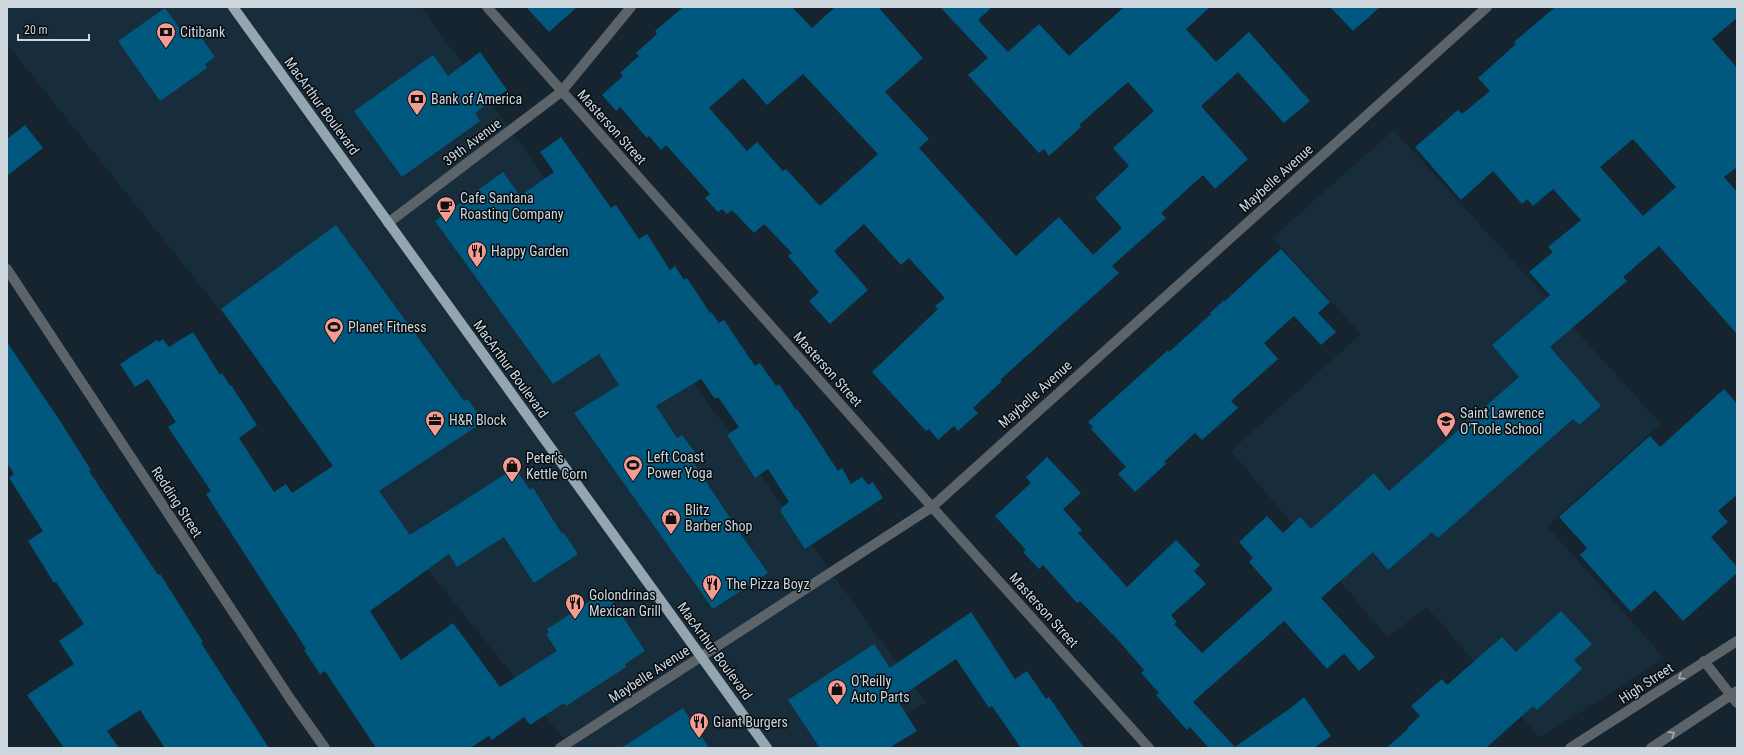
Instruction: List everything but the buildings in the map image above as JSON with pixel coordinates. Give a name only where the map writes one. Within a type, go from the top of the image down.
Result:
[{"type":"main road","name":"MacArthur Boulevard","points":[[233,7],[767,748]]},
{"type":"street","name":"Masterson Street","points":[[487,7],[561,92],[1149,748]]},
{"type":"street","name":"39th Avenue","points":[[388,223],[561,92],[632,7]]},
{"type":"street","name":"Maybelle Avenue","points":[[560,748],[932,507],[1487,7]]},
{"type":"street","name":"Redding Street","points":[[7,269],[287,694],[325,748]]},
{"type":"street","name":"High Street","points":[[1570,748],[1737,641]]},
{"type":"street","points":[[1651,748],[1735,697],[1704,661]]},
{"type":"shaded area","points":[[7,7],[421,7],[926,703],[840,748],[571,748],[7,44]]},
{"type":"shaded area","name":"Saint Lawrence O'Toole School","points":[[1394,130],[1661,424],[1547,526],[1664,658],[1540,738],[1427,607],[1387,637],[1231,451],[1361,334],[1272,238]]},
{"type":"place","name":"Citibank","points":[[166,49]]},
{"type":"place","name":"Bank of America","points":[[417,116]]},
{"type":"place","name":"Cafe Santana Roasting Company","points":[[446,223]]},
{"type":"place","name":"Happy Garden","points":[[477,268]]},
{"type":"place","name":"Planet Fitness","points":[[334,344]]},
{"type":"place","name":"H&R Block","points":[[435,437]]},
{"type":"place","name":"Saint Lawrence O'Toole School","points":[[1446,438]]},
{"type":"place","name":"Left Coast Power Yoga","points":[[633,482]]},
{"type":"place","name":"Peter's Kettle Corn","points":[[512,483]]},
{"type":"place","name":"Blitz Barber Shop","points":[[671,535]]},
{"type":"place","name":"The Pizza Boyz","points":[[712,601]]},
{"type":"place","name":"Golondrinas Mexican Grill","points":[[575,620]]},
{"type":"place","name":"O'Reilly Auto Parts","points":[[837,706]]},
{"type":"place","name":"Giant Burgers","points":[[699,739]]}]
